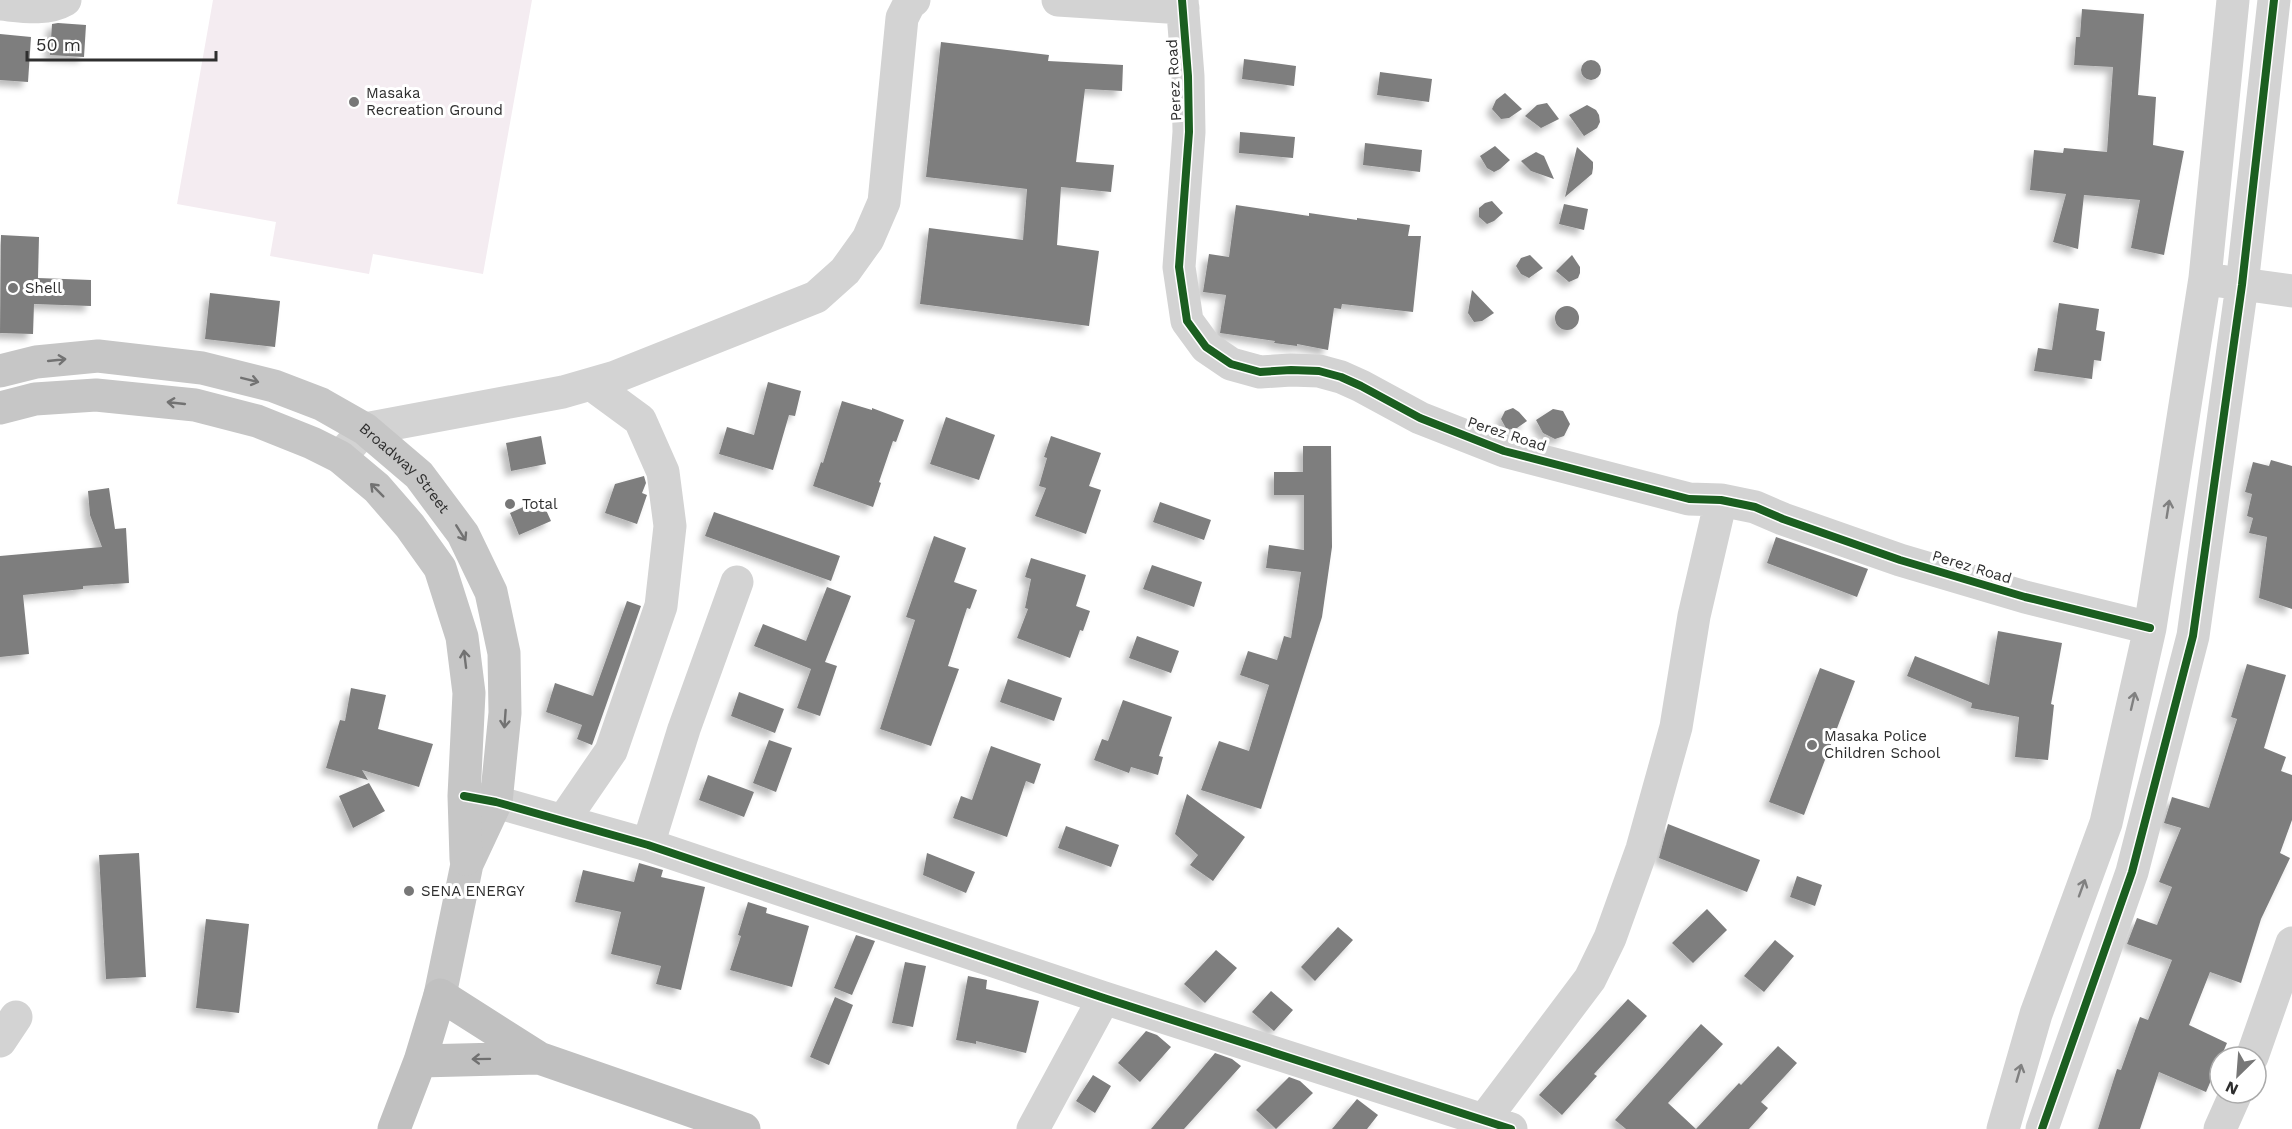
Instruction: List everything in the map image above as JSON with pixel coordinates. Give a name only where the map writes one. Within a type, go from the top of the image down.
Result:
[{"type":"highway","points":[[393,1129],[420,1061],[440,995],[539,1058],[744,1129]]},
{"type":"highway","points":[[420,1061],[539,1058]]},
{"type":"main road","name":"Broadway Street","points":[[0,371],[36,362],[98,356],[202,368],[274,386],[321,404],[365,429],[419,475],[463,534],[491,592],[504,653],[506,713],[496,802],[467,864],[440,995]]},
{"type":"main road","points":[[96,395],[98,356]]},
{"type":"main road","name":"Broadway Street","points":[[0,408],[35,399],[96,395],[195,405],[257,421],[312,442],[340,457],[377,488],[410,526],[440,568],[462,637],[469,693],[464,796],[467,864]]},
{"type":"street","points":[[0,4],[36,7],[58,4],[65,0]]},
{"type":"street","points":[[340,457],[365,429],[563,392],[615,377],[816,297],[844,271],[868,239],[884,202],[902,18],[909,4],[914,0]]},
{"type":"street","points":[[1059,0],[1183,4]]},
{"type":"street","points":[[2003,1129],[2036,1014],[2106,823],[2150,628],[2205,278],[2233,0]]},
{"type":"street","points":[[2042,1129],[2132,872],[2193,636],[2242,285],[2274,0]]},
{"type":"street","name":"Perez Road","points":[[1183,4],[1189,132],[1179,267],[1187,321],[1206,347],[1231,364],[1260,372],[1319,371],[1341,377],[1420,418],[1504,451],[1689,499],[1721,500],[1755,507],[1900,560],[2025,597],[2150,628]]},
{"type":"street","points":[[2205,278],[2292,291]]},
{"type":"street","points":[[563,821],[611,751],[661,606],[670,526],[663,472],[640,420],[591,384]]},
{"type":"street","points":[[464,796],[496,802],[648,845],[1104,998],[1498,1125],[1590,979],[1610,938],[1642,849],[1676,727],[1694,616],[1721,500]]},
{"type":"street","points":[[648,845],[684,729],[737,582]]},
{"type":"street","points":[[2256,1045],[2292,943]]},
{"type":"street","points":[[1033,1129],[1104,998]]},
{"type":"street","points":[[2220,1129],[2231,1105]]},
{"type":"shaded area","name":"Masaka Recreation Ground","points":[[213,0],[532,0],[483,274],[373,254],[369,274],[270,256],[276,222],[177,204]]},
{"type":"building","points":[[2082,9],[2144,14],[2138,95],[2156,97],[2153,145],[2184,151],[2164,255],[2131,248],[2140,200],[2084,195],[2078,249],[2053,242],[2066,194],[2030,190],[2034,150],[2063,153],[2064,148],[2107,152],[2113,67],[2074,65],[2076,37],[2080,37]]},
{"type":"building","points":[[52,24],[86,25],[84,57],[50,55]]},
{"type":"building","points":[[0,34],[31,37],[28,82],[0,80]]},
{"type":"building","points":[[941,42],[1049,55],[1048,61],[1123,65],[1122,91],[1085,89],[1076,162],[1114,165],[1111,192],[1061,187],[1057,245],[1099,251],[1089,326],[920,304],[929,228],[1023,240],[1027,189],[926,177]]},
{"type":"building","points":[[1244,59],[1296,66],[1294,86],[1242,79]]},
{"type":"building","points":[[1587,60],[1595,60],[1601,66],[1601,74],[1595,80],[1587,80],[1581,74],[1581,66]]},
{"type":"building","points":[[1380,72],[1432,79],[1429,102],[1377,95]]},
{"type":"building","points":[[1505,93],[1522,109],[1509,118],[1501,119],[1492,109],[1496,100]]},
{"type":"building","points":[[1547,103],[1559,119],[1541,128],[1525,116],[1537,105]]},
{"type":"building","points":[[1587,105],[1596,110],[1600,122],[1597,128],[1584,136],[1569,115]]},
{"type":"building","points":[[1240,132],[1295,137],[1293,158],[1239,153]]},
{"type":"building","points":[[1365,143],[1422,150],[1420,172],[1363,165]]},
{"type":"building","points":[[1495,146],[1510,160],[1494,172],[1487,168],[1480,156]]},
{"type":"building","points":[[1577,147],[1593,162],[1592,174],[1565,197]]},
{"type":"building","points":[[1536,152],[1544,156],[1554,179],[1531,171],[1521,161]]},
{"type":"building","points":[[1492,201],[1503,213],[1487,224],[1479,217],[1479,208]]},
{"type":"building","points":[[1564,204],[1588,209],[1584,230],[1559,224]]},
{"type":"building","points":[[1236,205],[1309,216],[1309,213],[1410,225],[1408,236],[1421,236],[1413,312],[1342,304],[1341,309],[1334,308],[1328,350],[1220,333],[1226,295],[1203,292],[1209,254],[1229,257]]},
{"type":"building","points":[[1,235],[39,237],[38,278],[91,280],[91,306],[34,304],[33,334],[0,333]]},
{"type":"building","points":[[1530,255],[1543,268],[1529,278],[1521,274],[1516,266],[1521,258]]},
{"type":"building","points":[[1572,255],[1580,267],[1580,273],[1578,278],[1569,282],[1556,271]]},
{"type":"building","points":[[1472,290],[1494,313],[1482,321],[1474,322],[1468,313]]},
{"type":"building","points":[[210,293],[280,301],[275,347],[205,339]]},
{"type":"building","points":[[2059,303],[2099,309],[2096,330],[2105,332],[2101,361],[2094,360],[2092,379],[2034,371],[2038,348],[2052,350]]},
{"type":"building","points":[[1567,306],[1572,307],[1578,313],[1578,323],[1572,329],[1567,330],[1562,329],[1556,323],[1555,318],[1556,313],[1562,307]]},
{"type":"building","points":[[768,382],[801,391],[795,416],[789,415],[773,470],[719,454],[727,427],[754,435]]},
{"type":"building","points":[[842,401],[872,410],[872,408],[904,420],[896,442],[893,441],[873,507],[813,486],[821,462],[823,463]]},
{"type":"building","points":[[1513,408],[1527,421],[1517,428],[1507,430],[1501,419],[1505,411]]},
{"type":"building","points":[[1553,409],[1563,411],[1570,424],[1564,436],[1555,439],[1543,433],[1536,420]]},
{"type":"building","points":[[946,417],[995,435],[979,480],[930,464]]},
{"type":"building","points":[[541,436],[546,464],[511,471],[506,443]]},
{"type":"building","points":[[1051,436],[1101,453],[1089,486],[1101,490],[1086,534],[1035,516],[1046,488],[1039,486],[1047,458],[1044,457]]},
{"type":"building","points":[[1303,446],[1331,446],[1332,547],[1322,617],[1261,809],[1201,790],[1219,741],[1249,751],[1269,685],[1240,675],[1248,651],[1277,660],[1284,636],[1291,638],[1301,572],[1266,568],[1269,545],[1304,550],[1304,495],[1274,495],[1274,472],[1303,472]]},
{"type":"building","points":[[2271,460],[2292,466],[2292,609],[2259,598],[2267,537],[2249,533],[2253,518],[2247,516],[2252,494],[2245,492],[2253,462],[2269,466]]},
{"type":"building","points":[[644,476],[646,483],[642,493],[647,495],[637,524],[605,513],[615,484]]},
{"type":"building","points":[[109,488],[115,529],[126,528],[129,583],[83,586],[83,589],[23,595],[29,654],[0,657],[0,556],[102,547],[90,515],[88,491]]},
{"type":"building","points":[[541,499],[551,521],[519,535],[510,513]]},
{"type":"building","points":[[1160,502],[1211,520],[1204,540],[1153,522]]},
{"type":"building","points":[[714,512],[840,556],[831,581],[705,536]]},
{"type":"building","points":[[934,536],[966,548],[954,582],[977,590],[970,609],[967,608],[948,666],[959,669],[931,746],[880,729],[915,620],[906,617]]},
{"type":"building","points":[[1776,537],[1868,569],[1857,597],[1767,563]]},
{"type":"building","points":[[1031,558],[1086,575],[1076,606],[1090,611],[1070,658],[1017,638],[1028,609],[1025,608],[1031,579],[1025,577]]},
{"type":"building","points":[[1152,565],[1202,582],[1194,607],[1143,589]]},
{"type":"building","points":[[827,587],[851,596],[825,662],[837,666],[820,716],[797,708],[811,669],[754,646],[763,624],[806,641]]},
{"type":"building","points":[[627,601],[641,606],[592,745],[577,739],[582,725],[546,712],[555,683],[593,696]]},
{"type":"building","points":[[1998,631],[2062,643],[2051,704],[2054,705],[2048,760],[2015,757],[2019,717],[1971,708],[1972,703],[1907,676],[1915,656],[1989,685]]},
{"type":"building","points":[[1137,636],[1179,651],[1171,673],[1129,658]]},
{"type":"building","points":[[2247,664],[2286,675],[2264,748],[2286,757],[2281,771],[2292,775],[2292,820],[2280,853],[2290,858],[2261,919],[2241,983],[2210,972],[2189,1025],[2227,1043],[2226,1045],[2208,1045],[2206,1092],[2159,1072],[2140,1129],[2098,1129],[2117,1069],[2121,1070],[2140,1017],[2148,1020],[2172,960],[2127,944],[2137,918],[2157,925],[2172,887],[2159,882],[2181,828],[2164,823],[2172,797],[2209,808],[2237,719],[2231,717]]},
{"type":"building","points":[[1820,668],[1855,681],[1804,815],[1769,802]]},
{"type":"building","points":[[1008,679],[1062,698],[1054,721],[1000,702]]},
{"type":"building","points":[[351,688],[386,695],[378,729],[433,744],[419,787],[362,770],[368,780],[326,768],[340,720],[345,721]]},
{"type":"building","points":[[739,692],[784,709],[775,733],[731,716]]},
{"type":"building","points":[[1123,700],[1172,717],[1159,756],[1163,757],[1158,775],[1131,767],[1129,773],[1094,760],[1102,739],[1108,741]]},
{"type":"building","points":[[769,740],[792,748],[776,792],[753,783]]},
{"type":"building","points":[[991,746],[1041,764],[1034,784],[1026,781],[1007,837],[953,818],[961,796],[972,800]]},
{"type":"building","points":[[708,775],[754,792],[744,817],[699,800]]},
{"type":"building","points":[[369,783],[385,811],[353,828],[339,796]]},
{"type":"building","points":[[1187,794],[1245,837],[1213,881],[1190,865],[1198,855],[1175,834]]},
{"type":"building","points":[[1668,824],[1760,860],[1747,892],[1659,858]]},
{"type":"building","points":[[1066,826],[1119,845],[1111,867],[1058,848]]},
{"type":"building","points":[[139,853],[146,977],[106,979],[99,855]]},
{"type":"building","points":[[927,853],[975,872],[966,893],[923,875]]},
{"type":"building","points":[[639,863],[663,870],[661,877],[705,887],[681,990],[656,984],[661,966],[611,954],[621,912],[575,902],[583,870],[634,882]]},
{"type":"building","points":[[1797,876],[1822,885],[1815,906],[1790,897]]},
{"type":"building","points":[[748,902],[767,908],[766,913],[809,926],[792,987],[730,970],[741,936],[738,935]]},
{"type":"building","points":[[1707,909],[1727,930],[1693,963],[1672,943]]},
{"type":"building","points":[[206,919],[249,924],[239,1013],[196,1008]]},
{"type":"building","points":[[1338,927],[1353,940],[1315,981],[1301,967]]},
{"type":"building","points":[[856,935],[875,941],[852,995],[834,988]]},
{"type":"building","points":[[1775,940],[1794,956],[1764,992],[1744,976]]},
{"type":"building","points":[[1216,950],[1237,968],[1205,1003],[1184,984]]},
{"type":"building","points":[[905,962],[926,966],[913,1027],[892,1023]]},
{"type":"building","points":[[968,976],[987,980],[986,989],[1039,1001],[1026,1053],[976,1041],[976,1044],[956,1040]]},
{"type":"building","points":[[1271,991],[1293,1010],[1274,1031],[1252,1012]]},
{"type":"building","points":[[835,997],[853,1005],[829,1065],[810,1057]]},
{"type":"building","points":[[1628,999],[1647,1016],[1594,1074],[1597,1076],[1562,1115],[1539,1095]]},
{"type":"building","points":[[1701,1024],[1723,1044],[1668,1103],[1696,1129],[1626,1129],[1615,1120]]},
{"type":"building","points":[[1146,1031],[1157,1035],[1171,1047],[1140,1082],[1118,1063]]},
{"type":"building","points":[[1778,1046],[1797,1063],[1761,1102],[1768,1108],[1749,1129],[1696,1129]]},
{"type":"building","points":[[1215,1053],[1232,1059],[1241,1066],[1184,1129],[1151,1129]]},
{"type":"building","points":[[1093,1075],[1111,1086],[1095,1113],[1076,1101]]},
{"type":"building","points":[[1289,1077],[1300,1081],[1313,1093],[1276,1129],[1256,1110]]},
{"type":"building","points":[[1357,1099],[1378,1115],[1367,1129],[1332,1129]]},
{"type":"cycle path","points":[[1182,0],[1188,76],[1189,132],[1179,267],[1187,321],[1206,347],[1231,364],[1260,372],[1319,371],[1341,377],[1420,418],[1504,451],[1689,499],[1721,500],[1755,507],[1900,560],[2025,597],[2150,628]]},
{"type":"cycle path","points":[[2042,1129],[2132,872],[2193,636],[2242,285],[2274,0]]},
{"type":"cycle path","points":[[464,796],[496,802],[648,845],[1104,998],[1511,1129]]},
{"type":"place","name":"Masaka Recreation Ground","points":[[354,102]]},
{"type":"place","name":"Shell","points":[[13,288]]},
{"type":"place","name":"Total","points":[[510,504]]},
{"type":"place","name":"Masaka Police Children School","points":[[1812,745]]},
{"type":"place","name":"SENA ENERGY","points":[[409,891]]}]
